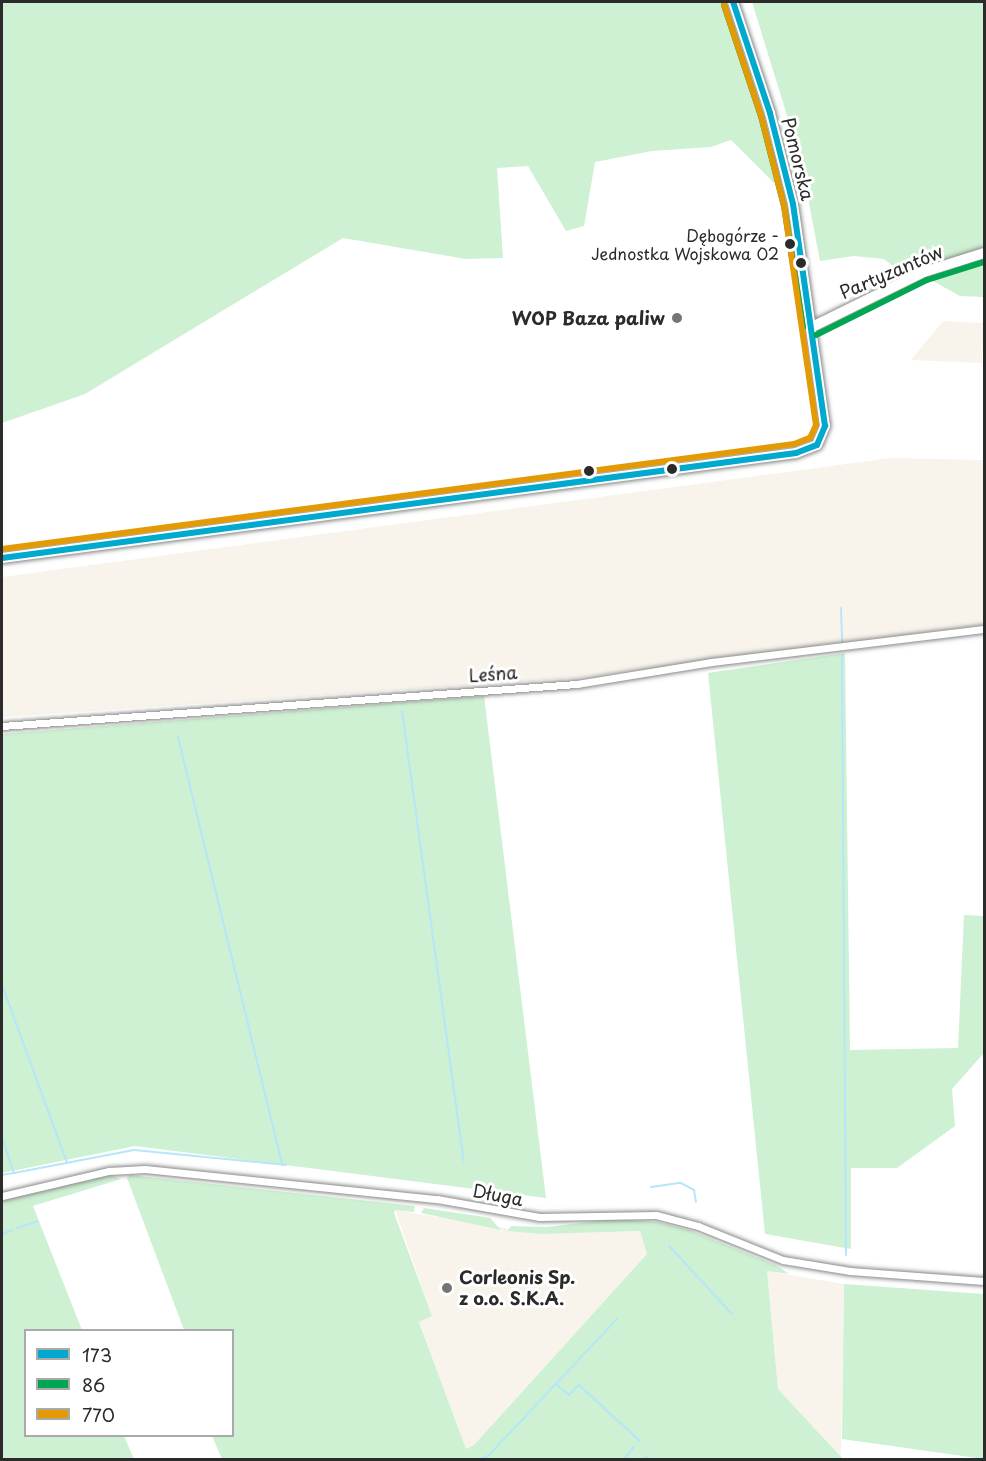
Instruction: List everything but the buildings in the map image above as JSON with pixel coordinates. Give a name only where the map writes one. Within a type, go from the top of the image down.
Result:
[{"type":"street","name":"Pomorska","points":[[2,558],[796,453],[817,445],[823,436],[812,327],[793,204],[770,113],[733,2]]},
{"type":"street","name":"Partyzantów","points":[[812,327],[924,272],[984,254]]},
{"type":"street","name":"Leśna","points":[[2,726],[577,684],[711,662],[984,629]]},
{"type":"street","name":"Długa","points":[[2,1196],[109,1171],[155,1170],[437,1199],[539,1217],[656,1215],[698,1226],[783,1260],[850,1271],[984,1281]]},
{"type":"shaded area","points":[[943,321],[984,323],[982,363],[911,360]]},
{"type":"shaded area","points":[[891,458],[984,460],[984,625],[576,678],[2,717],[2,577]]},
{"type":"shaded area","points":[[395,1210],[543,1234],[640,1231],[647,1254],[474,1445],[466,1449],[419,1321],[432,1316]]},
{"type":"shaded area","points":[[767,1271],[844,1284],[841,1457],[778,1389]]},
{"type":"green space","points":[[2,2],[727,2],[783,181],[774,183],[731,140],[711,147],[652,151],[595,162],[584,226],[566,231],[528,166],[497,168],[503,258],[466,259],[343,238],[85,394],[2,423]]},
{"type":"green space","points":[[752,2],[984,2],[984,297],[960,296],[911,269],[902,273],[884,259],[854,256],[820,261],[801,161]]},
{"type":"green space","points":[[845,653],[850,1050],[958,1048],[964,915],[984,916],[984,1053],[952,1089],[955,1126],[897,1168],[851,1168],[851,1249],[765,1234],[708,673]]},
{"type":"green space","points":[[484,696],[546,1198],[135,1146],[2,1173],[2,734]]},
{"type":"green space","points":[[110,1175],[121,1179],[33,1206],[82,1329],[24,1329],[24,1437],[124,1437],[134,1459],[2,1459],[2,1199]]},
{"type":"green space","points":[[130,1175],[415,1206],[414,1212],[395,1210],[394,1213],[432,1316],[419,1322],[466,1449],[474,1445],[647,1254],[640,1231],[543,1234],[508,1231],[511,1226],[547,1227],[615,1219],[657,1222],[689,1230],[776,1265],[789,1274],[767,1271],[778,1389],[843,1459],[222,1459],[212,1437],[234,1437],[234,1329],[184,1329],[127,1178]]},
{"type":"green space","points":[[424,1208],[490,1218],[501,1230],[421,1213]]},
{"type":"green space","points":[[844,1284],[984,1294],[984,1459],[842,1439]]},
{"type":"waterway","points":[[841,608],[842,643]]},
{"type":"waterway","points":[[842,655],[846,1255]]},
{"type":"waterway","points":[[402,711],[464,1161]]},
{"type":"waterway","points":[[178,737],[282,1165]]},
{"type":"waterway","points":[[2,985],[67,1163]]},
{"type":"waterway","points":[[2,1138],[14,1173],[2,1175]]},
{"type":"waterway","points":[[14,1173],[134,1150],[286,1165]]},
{"type":"waterway","points":[[651,1187],[681,1183],[694,1190],[696,1202]]},
{"type":"waterway","points":[[17,1228],[38,1221]]},
{"type":"waterway","points":[[2,1234],[12,1230]]},
{"type":"waterway","points":[[669,1246],[732,1314]]},
{"type":"waterway","points":[[477,1460],[488,1456],[617,1319]]},
{"type":"waterway","points":[[556,1384],[569,1395],[579,1385],[640,1441]]},
{"type":"waterway","points":[[623,1460],[634,1447]]},
{"type":"waterway","points":[[644,1460],[647,1456]]},
{"type":"transit line","name":"173","points":[[2,558],[796,453],[817,445],[825,426],[793,204],[770,113],[733,2]]},
{"type":"transit line","name":"86","points":[[724,5],[761,116],[784,206],[803,328]]},
{"type":"transit line","name":"770","points":[[2,549],[794,444],[810,438],[816,425],[784,206],[761,116],[724,5]]},
{"type":"transit line","name":"86","points":[[816,335],[927,280],[984,262]]},
{"type":"place","name":"Dębogórze - Jednostka Wojskowa 02","points":[[790,244]]},
{"type":"place","name":"WOP Baza paliw","points":[[677,318]]},
{"type":"place","name":"Corleonis Sp. z o.o. S.K.A.","points":[[447,1288]]}]
